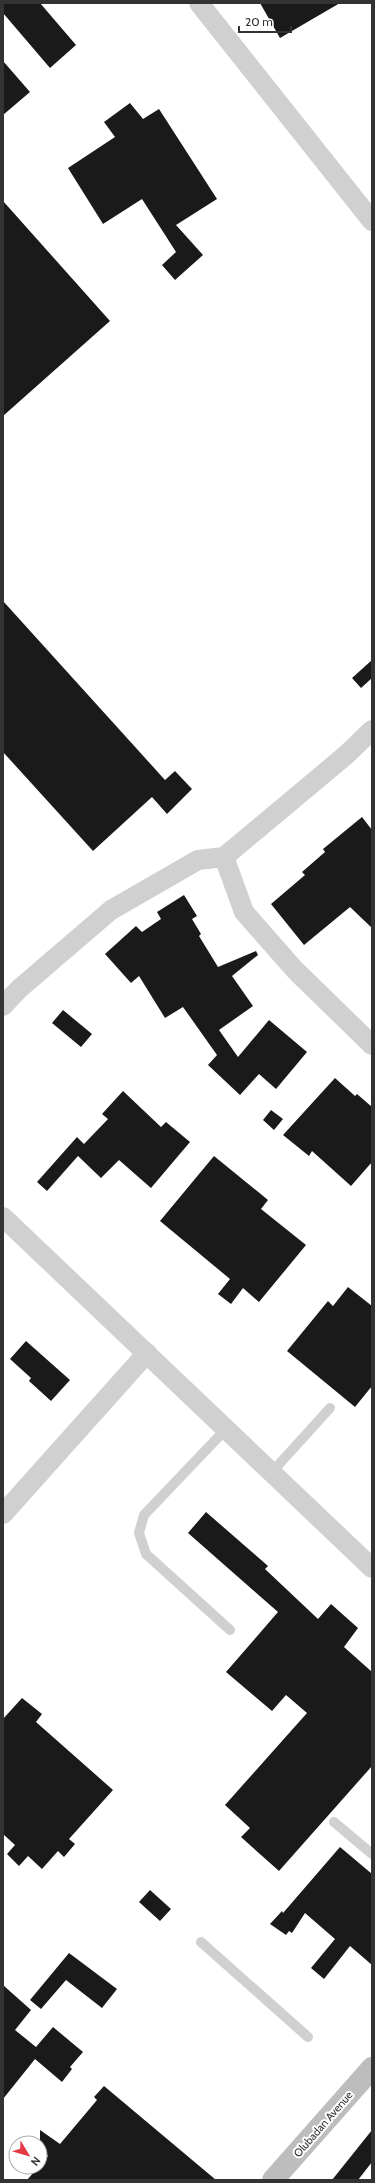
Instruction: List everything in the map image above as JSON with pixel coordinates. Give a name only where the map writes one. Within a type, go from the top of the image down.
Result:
[{"type":"street","points":[[199,3],[372,221]]},
{"type":"street","points":[[3,1006],[19,989],[111,910],[198,860],[224,857],[346,754],[372,730]]},
{"type":"street","points":[[224,857],[244,912],[295,970],[371,1043]]},
{"type":"street","points":[[3,1217],[372,1568]]},
{"type":"street","points":[[4,1511],[147,1353]]},
{"type":"street","name":"Olubadan Avenue","points":[[273,2180],[370,2075]]},
{"type":"lane","points":[[272,1472],[330,1408]]},
{"type":"lane","points":[[226,1429],[144,1515],[139,1533],[146,1554],[230,1630]]},
{"type":"lane","points":[[334,1822],[372,1854]]},
{"type":"lane","points":[[201,1942],[308,2037]]},
{"type":"building","points":[[3,3],[40,3],[76,45],[50,68],[3,13]]},
{"type":"building","points":[[260,3],[340,3],[280,38]]},
{"type":"building","points":[[3,61],[30,92],[3,115]]},
{"type":"building","points":[[130,103],[143,119],[159,109],[217,199],[176,225],[203,255],[175,280],[162,265],[176,252],[142,199],[103,224],[68,168],[115,137],[104,122]]},
{"type":"building","points":[[3,201],[110,321],[3,416]]},
{"type":"building","points":[[3,601],[165,780],[175,771],[192,789],[167,814],[152,797],[93,851],[3,752]]},
{"type":"building","points":[[372,660],[372,678],[361,688],[352,678]]},
{"type":"building","points":[[362,817],[372,830],[372,928],[350,907],[304,945],[271,904],[305,875],[302,872],[325,852],[323,849]]},
{"type":"building","points":[[184,895],[197,916],[192,919],[201,934],[199,936],[218,967],[256,951],[258,955],[232,976],[253,1006],[219,1030],[238,1057],[269,1020],[307,1052],[276,1089],[259,1074],[240,1095],[208,1065],[217,1055],[183,1007],[165,1018],[139,976],[131,983],[105,954],[136,926],[142,932],[161,919],[157,912]]},
{"type":"building","points":[[63,1010],[92,1034],[81,1047],[52,1023]]},
{"type":"building","points":[[335,1078],[355,1096],[357,1094],[372,1107],[372,1162],[351,1186],[312,1151],[309,1156],[283,1135]]},
{"type":"building","points":[[123,1091],[161,1127],[166,1122],[190,1142],[151,1188],[119,1160],[101,1178],[78,1156],[47,1191],[37,1182],[77,1137],[84,1144],[108,1119],[102,1114]]},
{"type":"building","points":[[271,1110],[283,1119],[274,1130],[263,1120]]},
{"type":"building","points":[[214,1156],[268,1200],[261,1209],[306,1245],[259,1302],[243,1288],[231,1304],[218,1294],[230,1279],[160,1221]]},
{"type":"building","points":[[348,1287],[372,1306],[372,1386],[355,1407],[287,1351],[328,1301],[333,1306]]},
{"type":"building","points":[[26,1341],[70,1380],[51,1401],[29,1381],[31,1378],[10,1359]]},
{"type":"building","points":[[206,1512],[268,1566],[265,1569],[318,1619],[331,1604],[358,1628],[344,1647],[372,1672],[372,1766],[279,1871],[241,1837],[250,1828],[225,1805],[307,1713],[286,1695],[272,1711],[226,1672],[278,1612],[188,1533]]},
{"type":"building","points":[[22,1698],[42,1714],[36,1722],[113,1790],[69,1839],[75,1844],[64,1857],[58,1851],[42,1869],[28,1856],[19,1866],[7,1854],[15,1845],[3,1834],[3,1719]]},
{"type":"building","points":[[340,1847],[372,1874],[372,1965],[350,1946],[324,1979],[311,1968],[335,1939],[305,1913],[292,1933],[289,1931],[286,1935],[270,1924],[282,1911],[283,1913]]},
{"type":"building","points":[[150,1890],[171,1909],[160,1921],[139,1902]]},
{"type":"building","points":[[69,1953],[117,1989],[102,2008],[66,1980],[41,2009],[30,2000]]},
{"type":"building","points":[[3,1985],[31,2010],[15,2030],[36,2047],[53,2027],[83,2052],[70,2067],[72,2069],[62,2082],[35,2059],[3,2099]]},
{"type":"building","points":[[104,2086],[216,2180],[27,2180],[31,2175],[48,2175],[48,2136],[60,2144],[97,2100],[94,2097]]},
{"type":"building","points":[[40,2130],[47,2135],[40,2135]]},
{"type":"building","points":[[372,2130],[372,2162],[358,2180],[332,2180]]}]
